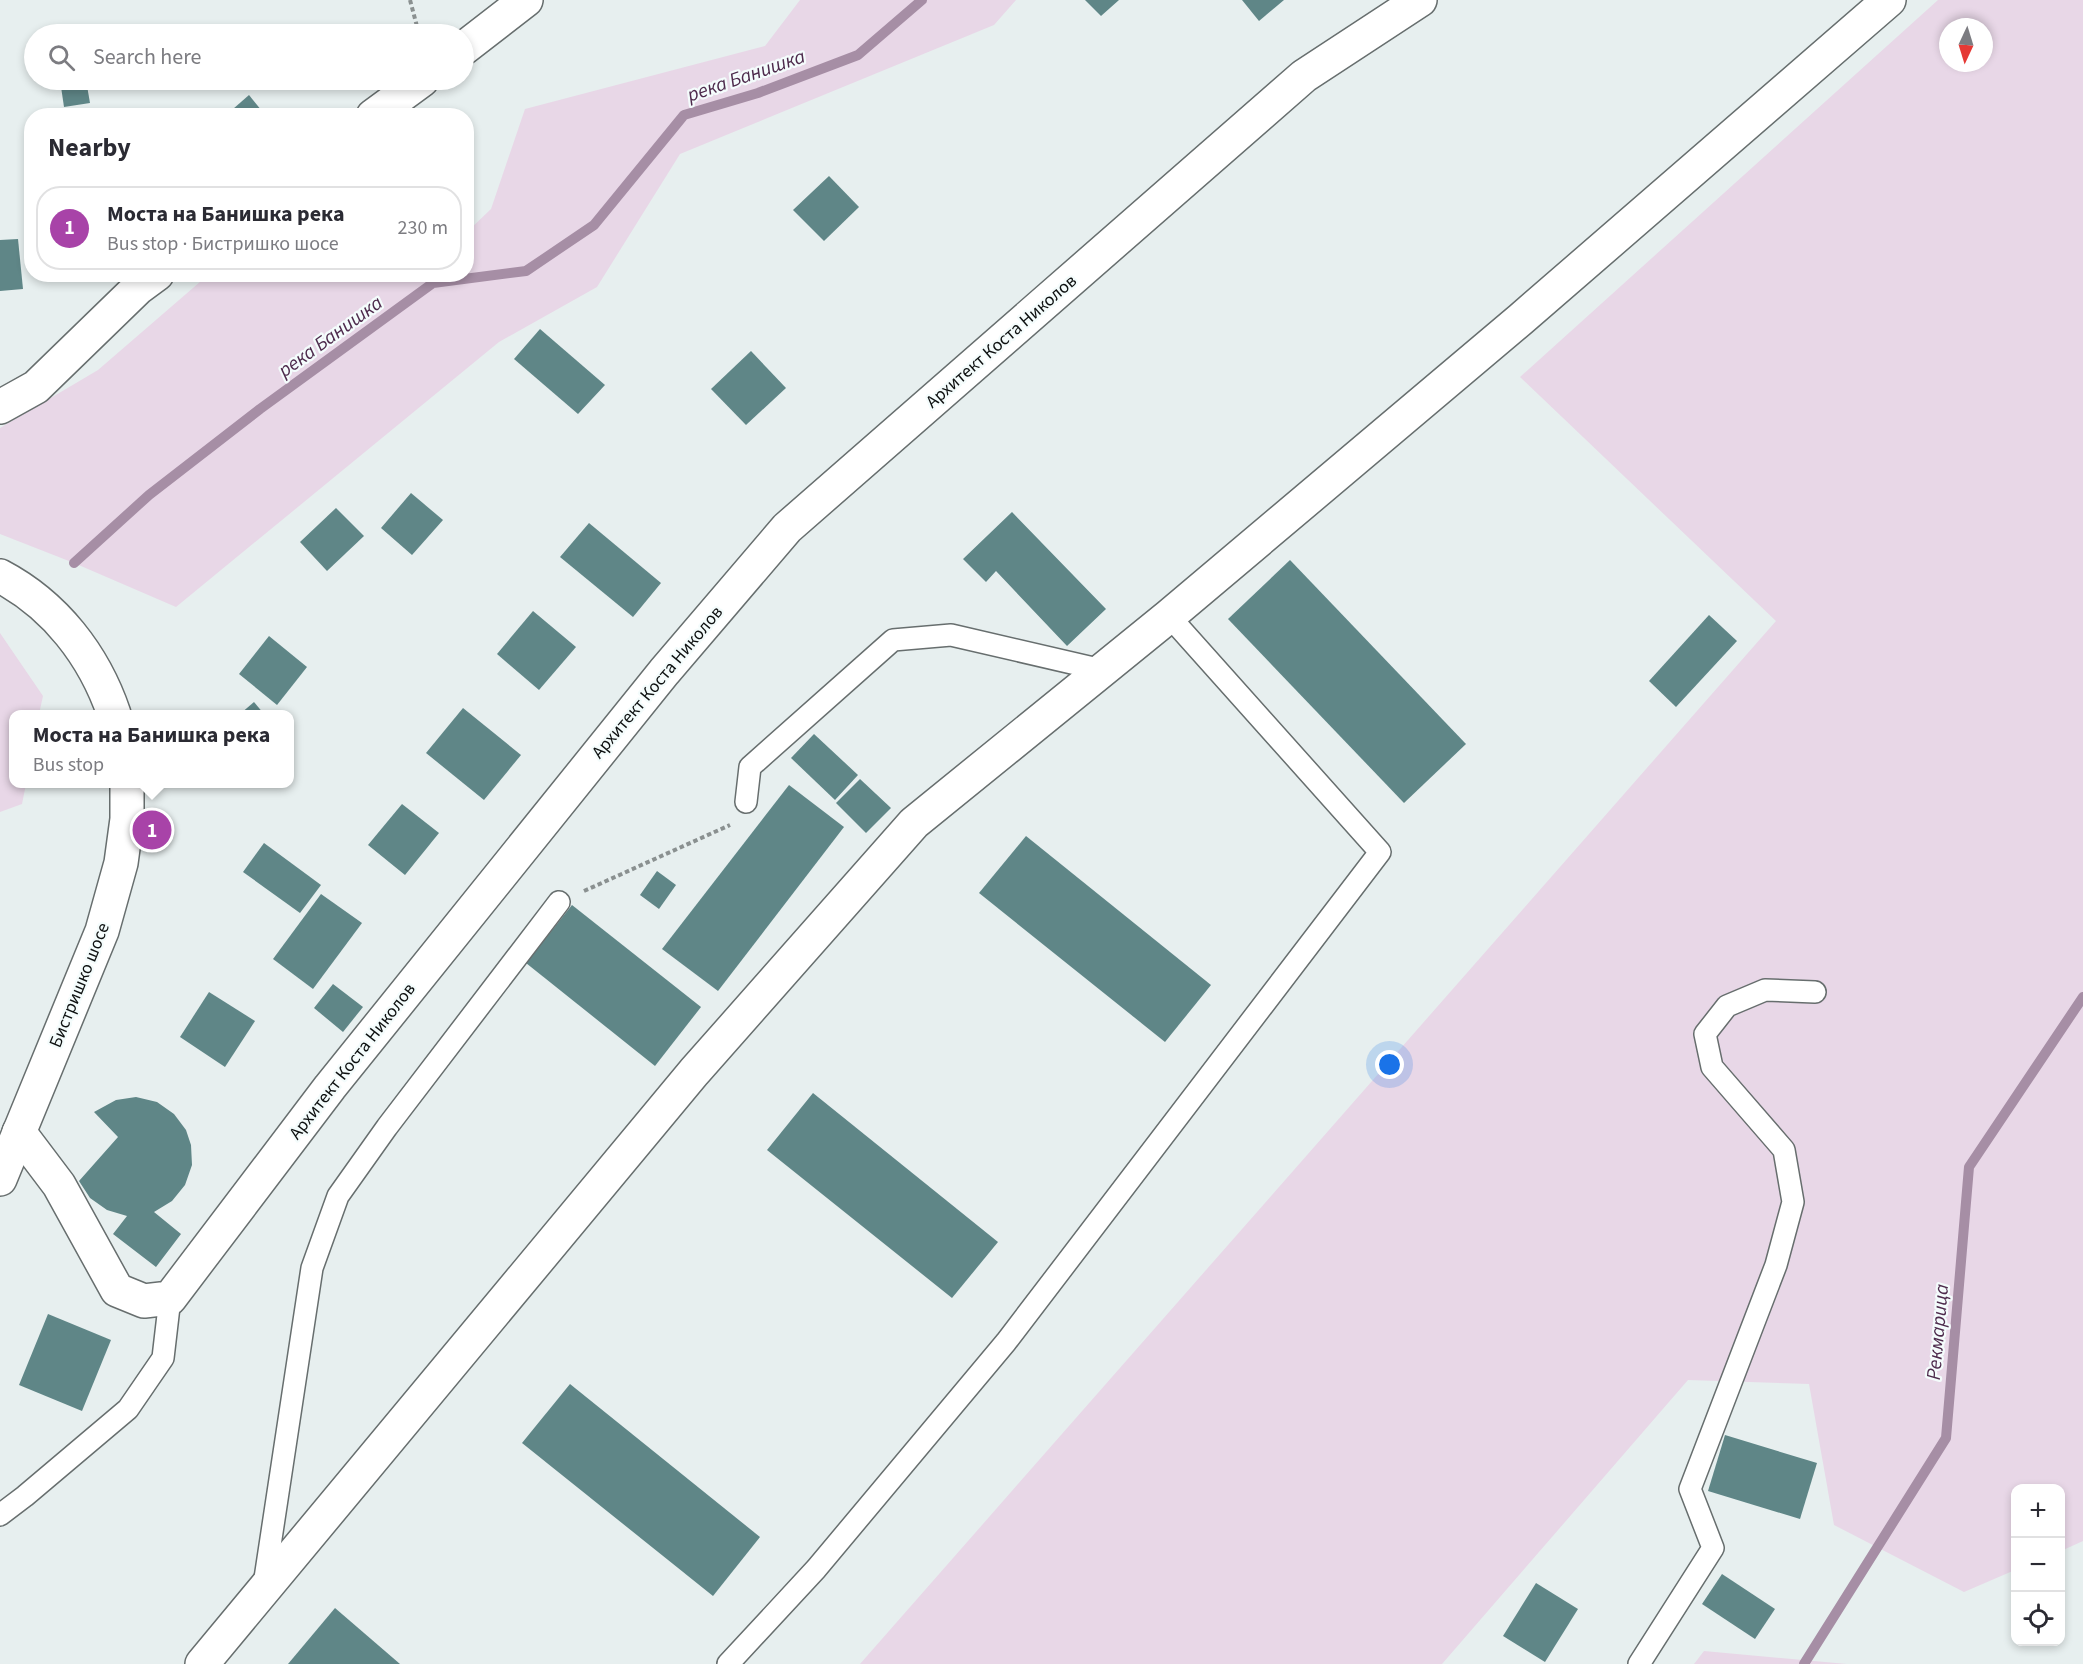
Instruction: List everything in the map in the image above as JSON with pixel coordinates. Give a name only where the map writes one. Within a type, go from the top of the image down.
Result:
[{"type":"street","points":[[474,40],[526,0]]},
{"type":"street","name":"Архитект Коста Николов","points":[[170,1298],[330,1087],[664,672],[787,528],[1304,76],[1420,0]]},
{"type":"street","points":[[202,1664],[694,1072],[914,823],[1169,616],[1521,319],[1888,0]]},
{"type":"street","points":[[384,108],[408,90]]},
{"type":"street","points":[[0,407],[36,387],[146,282]]},
{"type":"street","points":[[0,576],[18,585],[57,616],[84,652],[112,710]]},
{"type":"street","name":"Бистришко шосе","points":[[0,1179],[102,931],[113,898],[127,819],[127,788]]},
{"type":"street","points":[[19,1132],[59,1185],[117,1290],[144,1301],[170,1298]]},
{"type":"lane","points":[[728,1664],[816,1569],[1006,1341],[1380,852],[1169,616]]},
{"type":"lane","points":[[746,802],[750,767],[893,640],[951,635],[1102,670]]},
{"type":"lane","points":[[263,1591],[312,1268],[338,1196],[387,1127],[559,903]]},
{"type":"lane","points":[[1639,1664],[1713,1548],[1690,1489],[1776,1265],[1793,1202],[1784,1150],[1712,1067],[1705,1034],[1727,1006],[1765,990],[1815,992]]},
{"type":"lane","points":[[0,1515],[25,1497],[128,1408],[163,1358],[170,1298]]},
{"type":"path","points":[[410,0],[416,24]]},
{"type":"path","points":[[559,903],[730,825],[746,802]]},
{"type":"shaded area","points":[[800,0],[1016,0],[994,25],[680,154],[597,287],[499,342],[176,607],[0,534],[0,428],[98,370],[200,282],[474,282],[474,225],[491,209],[525,109],[765,46]]},
{"type":"shaded area","points":[[1938,0],[2083,0],[2083,1541],[2065,1549],[2065,1484],[2011,1484],[2011,1572],[1964,1592],[1834,1525],[1809,1384],[1688,1380],[1442,1664],[860,1664],[1776,621],[1520,377]]},
{"type":"shaded area","points":[[0,633],[43,696],[40,710],[9,710],[9,788],[25,788],[22,804],[0,812]]},
{"type":"shaded area","points":[[1704,1651],[1847,1664],[1694,1664]]},
{"type":"building","points":[[1085,0],[1119,0],[1101,16]]},
{"type":"building","points":[[1242,0],[1284,0],[1259,21]]},
{"type":"building","points":[[61,90],[88,90],[90,103],[64,107]]},
{"type":"building","points":[[249,95],[260,108],[234,108]]},
{"type":"building","points":[[829,176],[859,207],[824,241],[793,210]]},
{"type":"building","points":[[18,239],[23,289],[0,291],[0,240]]},
{"type":"building","points":[[540,329],[605,385],[578,414],[514,359]]},
{"type":"building","points":[[751,351],[786,388],[746,425],[711,389]]},
{"type":"building","points":[[411,493],[443,520],[412,555],[381,528]]},
{"type":"building","points":[[336,508],[364,536],[327,571],[300,542]]},
{"type":"building","points":[[1012,512],[1106,609],[1067,646],[996,571],[986,582],[963,559]]},
{"type":"building","points":[[589,523],[661,583],[633,617],[560,557]]},
{"type":"building","points":[[1290,560],[1466,744],[1404,803],[1228,619]]},
{"type":"building","points":[[533,611],[576,647],[539,690],[497,654]]},
{"type":"building","points":[[1709,615],[1737,641],[1676,707],[1649,681]]},
{"type":"building","points":[[269,636],[307,667],[277,705],[239,674]]},
{"type":"building","points":[[254,702],[261,710],[245,710]]},
{"type":"building","points":[[463,708],[521,755],[484,800],[426,753]]},
{"type":"building","points":[[814,734],[858,775],[835,800],[791,758]]},
{"type":"building","points":[[860,779],[891,808],[866,833],[836,803]]},
{"type":"building","points":[[789,785],[844,827],[718,991],[662,949]]},
{"type":"building","points":[[402,804],[439,833],[405,875],[368,845]]},
{"type":"building","points":[[1026,836],[1211,985],[1165,1042],[979,893]]},
{"type":"building","points":[[264,843],[321,885],[300,913],[243,872]]},
{"type":"building","points":[[657,871],[676,885],[659,909],[640,895]]},
{"type":"building","points":[[321,894],[362,923],[313,989],[273,959]]},
{"type":"building","points":[[572,905],[701,1007],[655,1066],[526,963]]},
{"type":"building","points":[[333,984],[363,1007],[343,1032],[314,1008]]},
{"type":"building","points":[[209,992],[255,1021],[225,1067],[180,1037]]},
{"type":"building","points":[[813,1093],[998,1242],[952,1298],[767,1150]]},
{"type":"building","points":[[136,1097],[157,1102],[174,1114],[186,1130],[191,1145],[192,1165],[185,1185],[172,1201],[154,1212],[181,1234],[156,1267],[113,1234],[127,1216],[107,1210],[90,1198],[79,1181],[118,1137],[94,1112],[116,1100]]},
{"type":"building","points":[[48,1314],[111,1340],[82,1411],[19,1385]]},
{"type":"building","points":[[570,1384],[760,1537],[713,1596],[522,1443]]},
{"type":"building","points":[[1725,1435],[1817,1463],[1800,1519],[1708,1491]]},
{"type":"building","points":[[1722,1574],[1775,1609],[1755,1639],[1702,1604]]},
{"type":"building","points":[[1536,1583],[1578,1609],[1545,1662],[1503,1636]]},
{"type":"building","points":[[335,1608],[400,1664],[288,1664]]},
{"type":"waterway","name":"река Банишка","points":[[474,278],[526,271],[594,225],[684,115],[758,93],[858,55],[922,0]]},
{"type":"waterway","name":"река Банишка","points":[[74,563],[149,495],[260,409],[433,283],[441,282]]},
{"type":"waterway","name":"Рекмарица","points":[[1804,1664],[1946,1438],[1969,1167],[2083,997]]},
{"type":"place","name":"Моста на Банишка река","points":[[152,830]]}]
